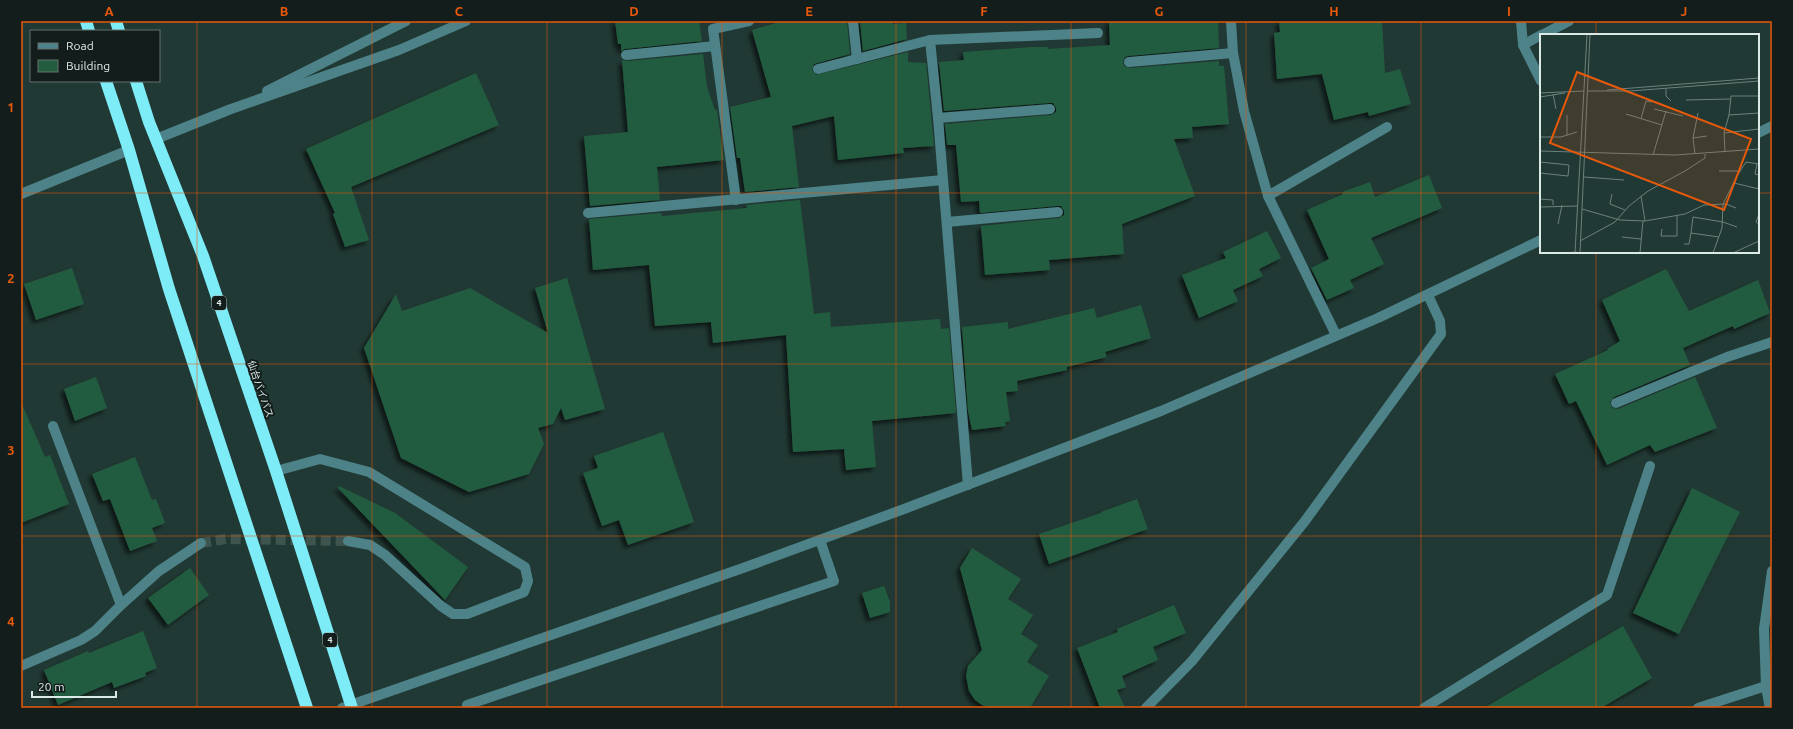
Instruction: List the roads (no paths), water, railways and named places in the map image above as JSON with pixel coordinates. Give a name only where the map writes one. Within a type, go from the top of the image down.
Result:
[{"type":"highway","points":[[106,82],[129,150],[169,289],[307,708]]},
{"type":"highway","name":"仙台バイパス","points":[[136,82],[149,122],[203,256],[276,471],[349,707]]},
{"type":"street","points":[[232,109],[406,21]]},
{"type":"street","points":[[156,139],[232,109],[399,50],[466,21]]},
{"type":"street","points":[[736,200],[713,29],[749,21]]},
{"type":"street","points":[[853,21],[857,59]]},
{"type":"street","points":[[1231,21],[1233,53],[1244,111],[1268,196],[1336,335]]},
{"type":"street","points":[[1521,21],[1523,45],[1540,79]]},
{"type":"street","points":[[1543,34],[1569,21]]},
{"type":"street","points":[[818,69],[930,40],[1098,33]]},
{"type":"street","points":[[1523,45],[1540,36]]},
{"type":"street","points":[[930,40],[947,222],[968,485]]},
{"type":"street","points":[[626,55],[715,46]]},
{"type":"street","points":[[1129,62],[1233,53]]},
{"type":"street","points":[[938,118],[1050,109]]},
{"type":"street","points":[[1759,132],[1772,126]]},
{"type":"street","points":[[1268,196],[1387,127]]},
{"type":"street","points":[[21,194],[129,150]]},
{"type":"street","points":[[588,213],[943,180]]},
{"type":"street","points":[[947,222],[1058,212]]},
{"type":"street","points":[[349,707],[820,540],[1161,411],[1428,295],[1540,240]]},
{"type":"street","points":[[1146,708],[1192,661],[1304,521],[1441,334],[1440,321],[1428,295]]},
{"type":"street","points":[[1616,403],[1727,357],[1772,342]]},
{"type":"street","points":[[52,426],[121,605]]},
{"type":"street","points":[[276,471],[320,459],[369,472],[525,567],[528,581],[524,592],[467,614],[453,614],[441,606],[385,555],[370,545],[348,541]]},
{"type":"street","points":[[1424,708],[1607,595],[1650,466]]},
{"type":"street","points":[[467,705],[834,581],[820,540]]},
{"type":"street","points":[[21,666],[80,640],[95,631],[159,571],[201,543]]},
{"type":"street","points":[[1770,708],[1764,630],[1772,571]]},
{"type":"street","points":[[1698,708],[1709,703],[1769,686]]},
{"type":"tunnel","points":[[201,543],[226,539],[348,541]]}]
